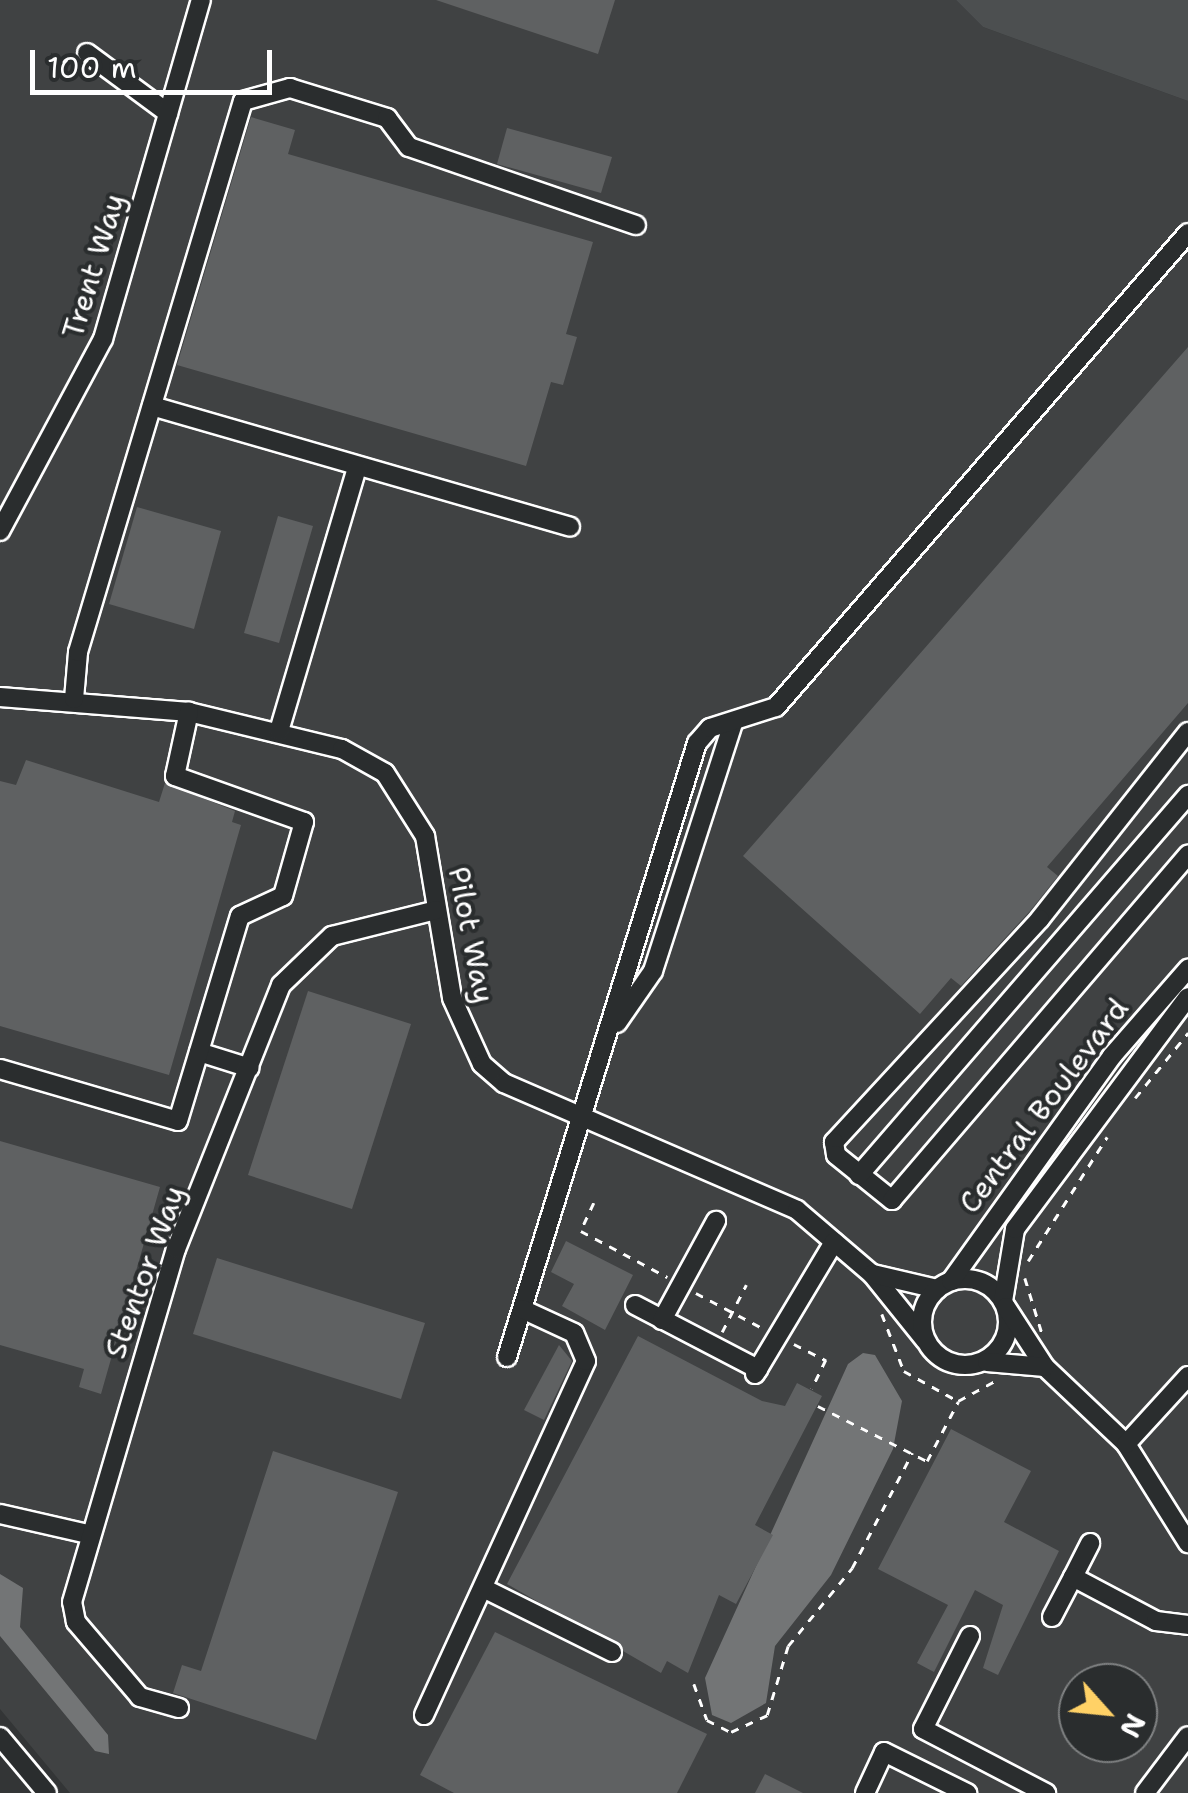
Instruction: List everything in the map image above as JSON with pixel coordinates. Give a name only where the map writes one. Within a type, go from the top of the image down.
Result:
[{"type":"street","name":"Trent Way","points":[[0,531],[94,363],[201,0]]},
{"type":"street","points":[[88,53],[168,113]]},
{"type":"street","points":[[74,699],[78,652],[152,406],[229,127],[254,92],[290,88],[387,118],[409,146],[636,224]]},
{"type":"street","points":[[507,1358],[614,1028],[697,744],[710,728],[776,707],[1188,233]]},
{"type":"street","points":[[152,406],[570,528]]},
{"type":"street","points":[[279,732],[357,467]]},
{"type":"street","name":"Pilot Way","points":[[0,697],[74,699],[189,712],[279,732],[366,760],[400,788],[425,836],[436,910],[466,1044],[504,1083],[727,1175],[834,1242],[872,1274],[925,1340]]},
{"type":"street","points":[[0,1070],[178,1120],[240,916],[283,896],[304,822],[175,776],[189,712]]},
{"type":"street","points":[[1188,732],[1040,920],[834,1142],[859,1176],[884,1200],[899,1193],[1188,855]]},
{"type":"street","points":[[859,1176],[1188,794]]},
{"type":"street","name":"Stentor Way","points":[[179,1708],[140,1696],[76,1622],[72,1602],[88,1534],[176,1248],[281,985],[306,956],[357,925],[436,910]]},
{"type":"street","name":"Central Boulevard","points":[[944,1285],[1112,1056],[1188,968]]},
{"type":"street","name":"Central Boulevard","points":[[1004,1304],[1015,1229],[1188,997]]},
{"type":"street","points":[[199,1052],[250,1068]]},
{"type":"street","points":[[662,1320],[716,1221]]},
{"type":"street","points":[[635,1306],[757,1372],[834,1242]]},
{"type":"street","name":"Pilot Way","points":[[872,1274],[944,1285]]},
{"type":"street","points":[[1046,1366],[952,1364],[925,1340],[922,1313],[944,1285],[976,1280],[1004,1304],[1046,1366],[1126,1444],[1188,1543]]},
{"type":"street","points":[[978,1364],[1007,1336],[1004,1304]]},
{"type":"street","points":[[424,1714],[586,1362],[574,1333],[522,1309]]},
{"type":"street","points":[[1126,1444],[1188,1376]]},
{"type":"street","points":[[0,1514],[88,1534]]},
{"type":"street","points":[[1052,1617],[1090,1543]]},
{"type":"street","points":[[1072,1577],[1156,1621],[1188,1626]]},
{"type":"street","points":[[483,1588],[612,1652]]},
{"type":"street","points":[[970,1636],[924,1730],[1036,1790]]},
{"type":"street","points":[[1145,1793],[1188,1736]]},
{"type":"street","points":[[0,1738],[47,1793]]},
{"type":"street","points":[[865,1793],[884,1752],[967,1793]]},
{"type":"path","points":[[1130,1105],[1188,1034]]},
{"type":"path","points":[[1046,1330],[1027,1264],[1109,1134]]},
{"type":"path","points":[[594,1203],[581,1231],[826,1360],[812,1389]]},
{"type":"path","points":[[715,1347],[746,1285]]},
{"type":"path","points":[[888,1311],[878,1316],[904,1371],[958,1401]]},
{"type":"path","points":[[818,1406],[927,1461],[958,1401],[1012,1376]]},
{"type":"path","points":[[694,1684],[707,1720],[731,1732],[766,1715],[788,1646],[852,1568],[912,1454]]},
{"type":"shaded area","points":[[0,0],[956,0],[983,27],[1188,101],[1188,1793],[70,1793],[0,1709]]},
{"type":"shaded area","points":[[956,0],[1188,0],[1188,101],[983,27]]},
{"type":"shaded area","points":[[863,1353],[875,1355],[902,1401],[893,1449],[831,1575],[775,1646],[766,1703],[731,1723],[712,1715],[705,1678],[848,1364]]},
{"type":"shaded area","points":[[0,1574],[23,1588],[20,1627],[108,1735],[109,1754],[95,1751],[0,1636]]},
{"type":"building","points":[[436,0],[615,0],[598,54]]},
{"type":"building","points":[[251,117],[295,130],[288,154],[593,242],[566,334],[577,337],[563,385],[551,382],[526,466],[177,365]]},
{"type":"building","points":[[507,128],[612,157],[601,193],[497,164]]},
{"type":"building","points":[[1188,347],[1188,703],[1047,867],[1058,876],[1030,911],[961,986],[951,978],[920,1014],[743,856]]},
{"type":"building","points":[[137,507],[221,531],[194,629],[109,604]]},
{"type":"building","points":[[278,516],[313,526],[279,643],[244,633]]},
{"type":"building","points":[[26,760],[159,802],[165,783],[235,811],[232,822],[241,825],[169,1075],[0,1026],[0,781],[16,785]]},
{"type":"building","points":[[308,991],[411,1024],[352,1209],[248,1175]]},
{"type":"building","points":[[0,1141],[160,1187],[101,1394],[79,1387],[84,1369],[0,1345]]},
{"type":"building","points":[[566,1241],[633,1275],[605,1330],[562,1306],[574,1284],[551,1272]]},
{"type":"building","points":[[217,1258],[425,1323],[401,1399],[193,1334]]},
{"type":"building","points":[[638,1336],[762,1401],[785,1406],[797,1383],[822,1396],[755,1525],[773,1535],[736,1604],[719,1595],[688,1673],[667,1661],[661,1673],[507,1584]]},
{"type":"building","points":[[559,1345],[572,1361],[544,1420],[524,1410]]},
{"type":"building","points":[[951,1429],[1031,1471],[1004,1522],[1059,1551],[998,1675],[983,1668],[1003,1605],[975,1590],[934,1672],[917,1663],[948,1605],[878,1569]]},
{"type":"building","points":[[273,1451],[398,1492],[316,1740],[173,1693],[182,1665],[201,1671]]},
{"type":"building","points":[[495,1632],[707,1734],[677,1793],[454,1793],[420,1775]]},
{"type":"building","points":[[765,1774],[803,1793],[755,1793]]}]
